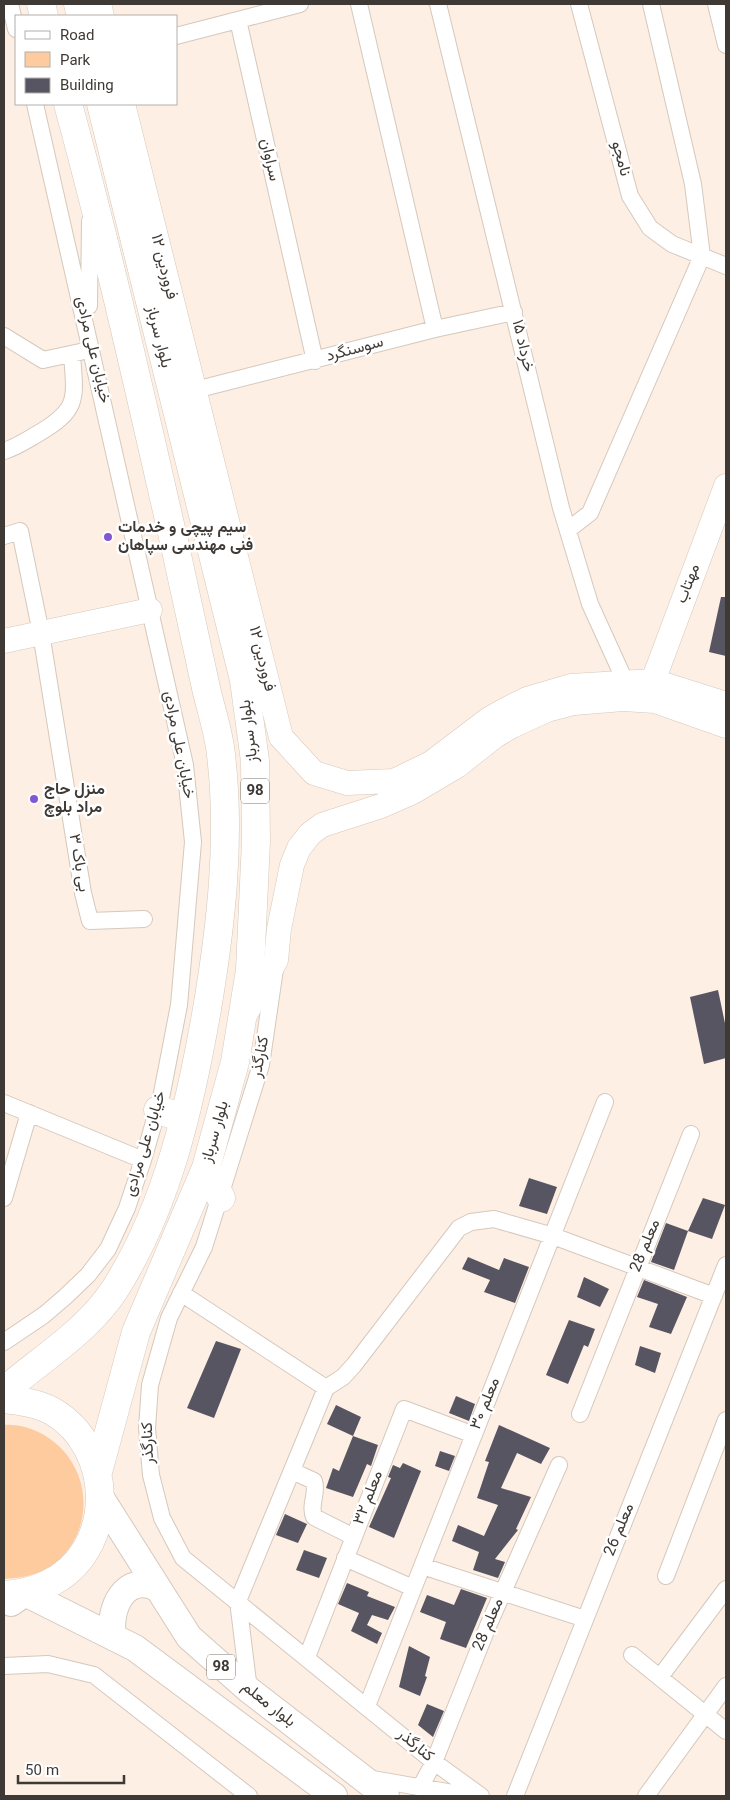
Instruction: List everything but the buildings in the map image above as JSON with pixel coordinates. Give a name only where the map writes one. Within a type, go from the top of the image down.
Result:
[{"type":"highway","name":"بلوار سرباز","points":[[4,1391],[32,1366],[68,1341],[90,1321],[114,1290],[144,1236],[176,1156],[199,1054],[216,958],[222,892],[225,827],[221,754],[124,323],[68,105]]},
{"type":"highway","points":[[72,105],[80,107],[87,105]]},
{"type":"highway","points":[[76,135],[82,126],[87,123],[98,123],[104,116]]},
{"type":"highway","name":"بلوار سرباز","points":[[100,1485],[136,1332],[206,1168],[235,1062],[250,970],[256,841],[255,761],[246,698],[209,536],[104,116]]},
{"type":"highway","points":[[158,1110],[184,1118]]},
{"type":"highway","points":[[206,1168],[221,1198]]},
{"type":"highway","name":"98","points":[[4,1399],[27,1402],[52,1411],[72,1427],[88,1448],[100,1485],[98,1524],[87,1548],[76,1562],[49,1584],[11,1599]]},
{"type":"main road","name":"بلوار معلم","points":[[100,1485],[157,1588],[188,1637],[249,1690],[386,1796]]},
{"type":"main road","points":[[113,1636],[111,1623],[113,1611],[118,1600],[126,1590],[137,1584],[149,1584],[157,1588]]},
{"type":"main road","name":"بلوار معلم","points":[[11,1599],[113,1636],[171,1673],[332,1795]]},
{"type":"street","points":[[10,4],[15,25]]},
{"type":"street","points":[[178,35],[300,4]]},
{"type":"street","points":[[359,4],[435,329]]},
{"type":"street","name":"۱۵ خرداد","points":[[438,4],[568,530],[590,604],[624,690]]},
{"type":"street","name":"نامجو","points":[[579,4],[630,196],[650,228],[672,244],[726,266]]},
{"type":"street","points":[[568,530],[590,514],[702,256],[693,184],[651,4]]},
{"type":"street","points":[[716,4],[726,45]]},
{"type":"street","name":"سراوان","points":[[238,20],[315,361]]},
{"type":"street","name":"خیابان علی مرادی","points":[[4,1342],[44,1316],[88,1275],[103,1255],[127,1208],[144,1160],[158,1110],[179,1006],[193,842],[185,765],[35,105]]},
{"type":"street","name":"۱۲ فروردین","points":[[124,105],[174,314],[195,390],[281,737],[314,773],[348,784],[394,781],[431,763],[489,719],[527,699],[571,686],[624,690],[726,726]]},
{"type":"street","points":[[88,331],[90,188]]},
{"type":"street","points":[[144,280],[174,314]]},
{"type":"street","name":"سوسنگرد","points":[[195,390],[435,329],[514,312]]},
{"type":"street","points":[[4,336],[43,360],[92,350]]},
{"type":"street","points":[[4,451],[17,447],[55,424],[68,412],[74,391],[72,354]]},
{"type":"street","name":"مهتاب","points":[[653,681],[726,486]]},
{"type":"street","points":[[4,536],[20,531],[41,633]]},
{"type":"street","points":[[4,640],[150,610]]},
{"type":"street","name":"بی باک ۳","points":[[41,633],[83,893],[90,921],[144,919]]},
{"type":"street","name":"۱۲ فروردین","points":[[242,1021],[276,960],[279,929],[292,865],[299,848],[310,834],[322,825],[381,806],[413,792],[457,766],[495,736],[531,716],[574,703],[653,681],[726,704]]},
{"type":"street","name":"کنارگذر","points":[[276,960],[261,1065],[221,1198],[204,1247],[169,1318],[150,1384],[147,1428],[151,1475],[162,1518],[183,1558],[434,1762],[481,1796]]},
{"type":"street","name":"معلم ۳۰","points":[[367,1706],[605,1102]]},
{"type":"street","points":[[4,1103],[144,1160]]},
{"type":"street","points":[[4,1198],[29,1113]]},
{"type":"street","name":"معلم 28","points":[[580,1414],[691,1134]]},
{"type":"street","points":[[249,1690],[238,1601],[326,1388],[343,1377],[354,1365],[459,1228],[471,1222],[494,1219],[552,1236],[714,1296]]},
{"type":"street","name":"معلم 26","points":[[515,1796],[726,1265]]},
{"type":"street","points":[[181,1293],[326,1388]]},
{"type":"street","name":"معلم ۳۲","points":[[307,1657],[404,1410],[474,1436]]},
{"type":"street","points":[[666,1576],[722,1443],[726,1420]]},
{"type":"street","name":"معلم 28","points":[[421,1786],[434,1762],[503,1592],[559,1465]]},
{"type":"street","points":[[292,1471],[314,1481],[316,1490],[311,1510],[314,1517],[354,1537]]},
{"type":"street","points":[[345,1558],[413,1588]]},
{"type":"street","points":[[422,1566],[585,1619]]},
{"type":"street","points":[[660,1677],[726,1589]]},
{"type":"street","points":[[632,1655],[726,1731]]},
{"type":"street","points":[[4,1666],[48,1664],[94,1675],[249,1796]]},
{"type":"street","points":[[646,1796],[726,1686]]},
{"type":"street","points":[[361,1777],[470,1796]]},
{"type":"green space","points":[[4,1425],[35,1430],[61,1448],[73,1464],[80,1481],[84,1500],[82,1520],[76,1538],[64,1554],[48,1568],[37,1573],[4,1579]]},
{"type":"place","name":"سیم پیچی و خدمات فنی مهندسی سپاهان","points":[[108,537]]},
{"type":"place","name":"منزل حاج مراد بلوچ","points":[[34,799]]}]
